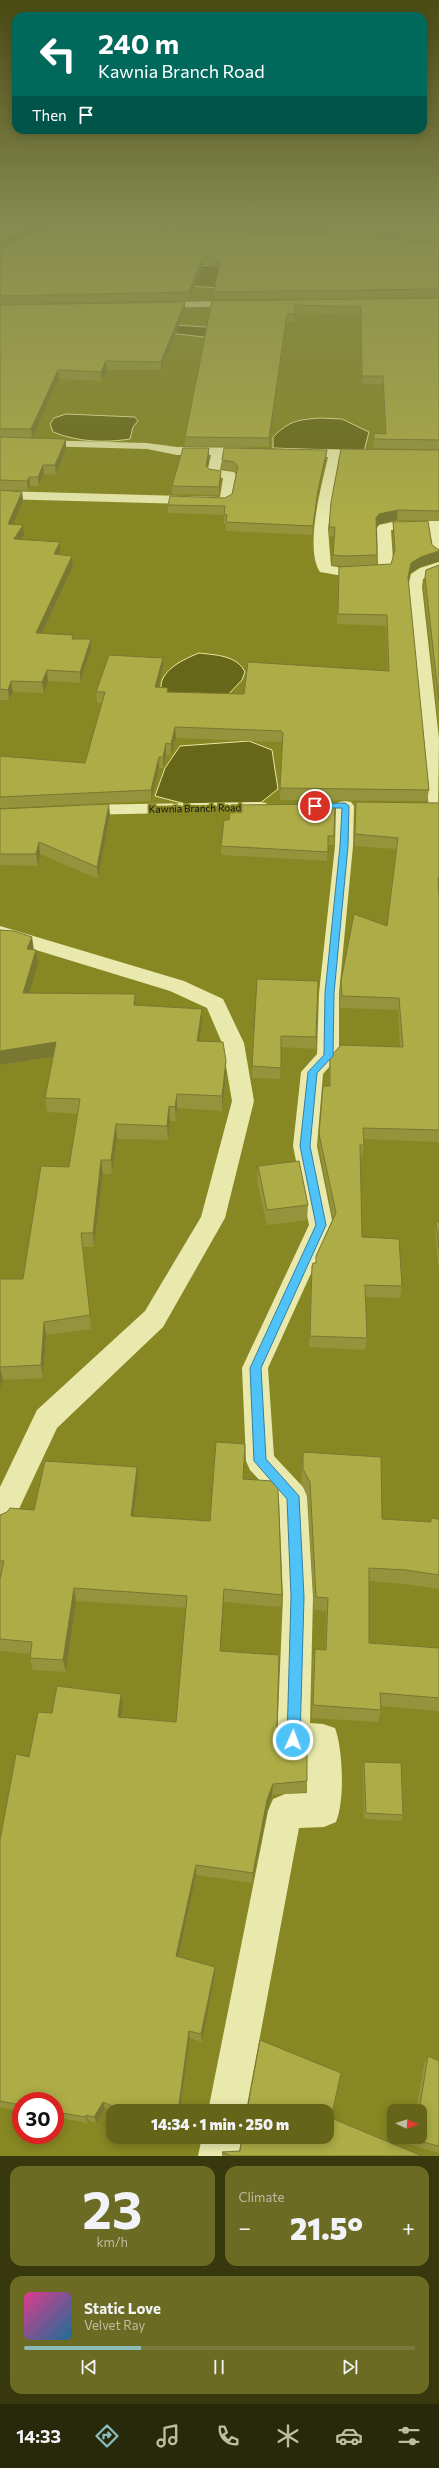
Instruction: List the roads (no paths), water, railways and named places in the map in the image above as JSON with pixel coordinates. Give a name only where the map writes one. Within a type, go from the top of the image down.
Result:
[{"type":"street","points":[[0,442],[147,446],[177,451],[264,452]]},
{"type":"street","points":[[0,496],[225,501],[230,475],[213,473],[218,451]]},
{"type":"street","points":[[288,453],[379,454]]},
{"type":"street","points":[[334,454],[322,525],[322,562],[325,569],[343,572],[384,570],[386,560],[384,528],[397,525],[436,525],[439,555]]},
{"type":"street","points":[[433,809],[415,587],[416,577],[425,571],[435,570],[439,566]]},
{"type":"street","points":[[228,2104],[285,1811],[324,1810],[323,1740],[293,1740],[298,1597],[293,1496],[260,1461],[255,1368],[321,1225],[305,1146],[312,1072],[328,1056],[329,993],[344,846],[345,806]]},
{"type":"street","name":"Kawnia Branch Road","points":[[63,811],[276,807]]},
{"type":"street","points":[[0,932],[21,940],[177,986],[216,1004],[233,1043],[243,1101],[213,1218],[154,1319],[46,1419],[8,1501],[0,1514]]},
{"type":"street","points":[[218,2156],[221,2144]]}]
